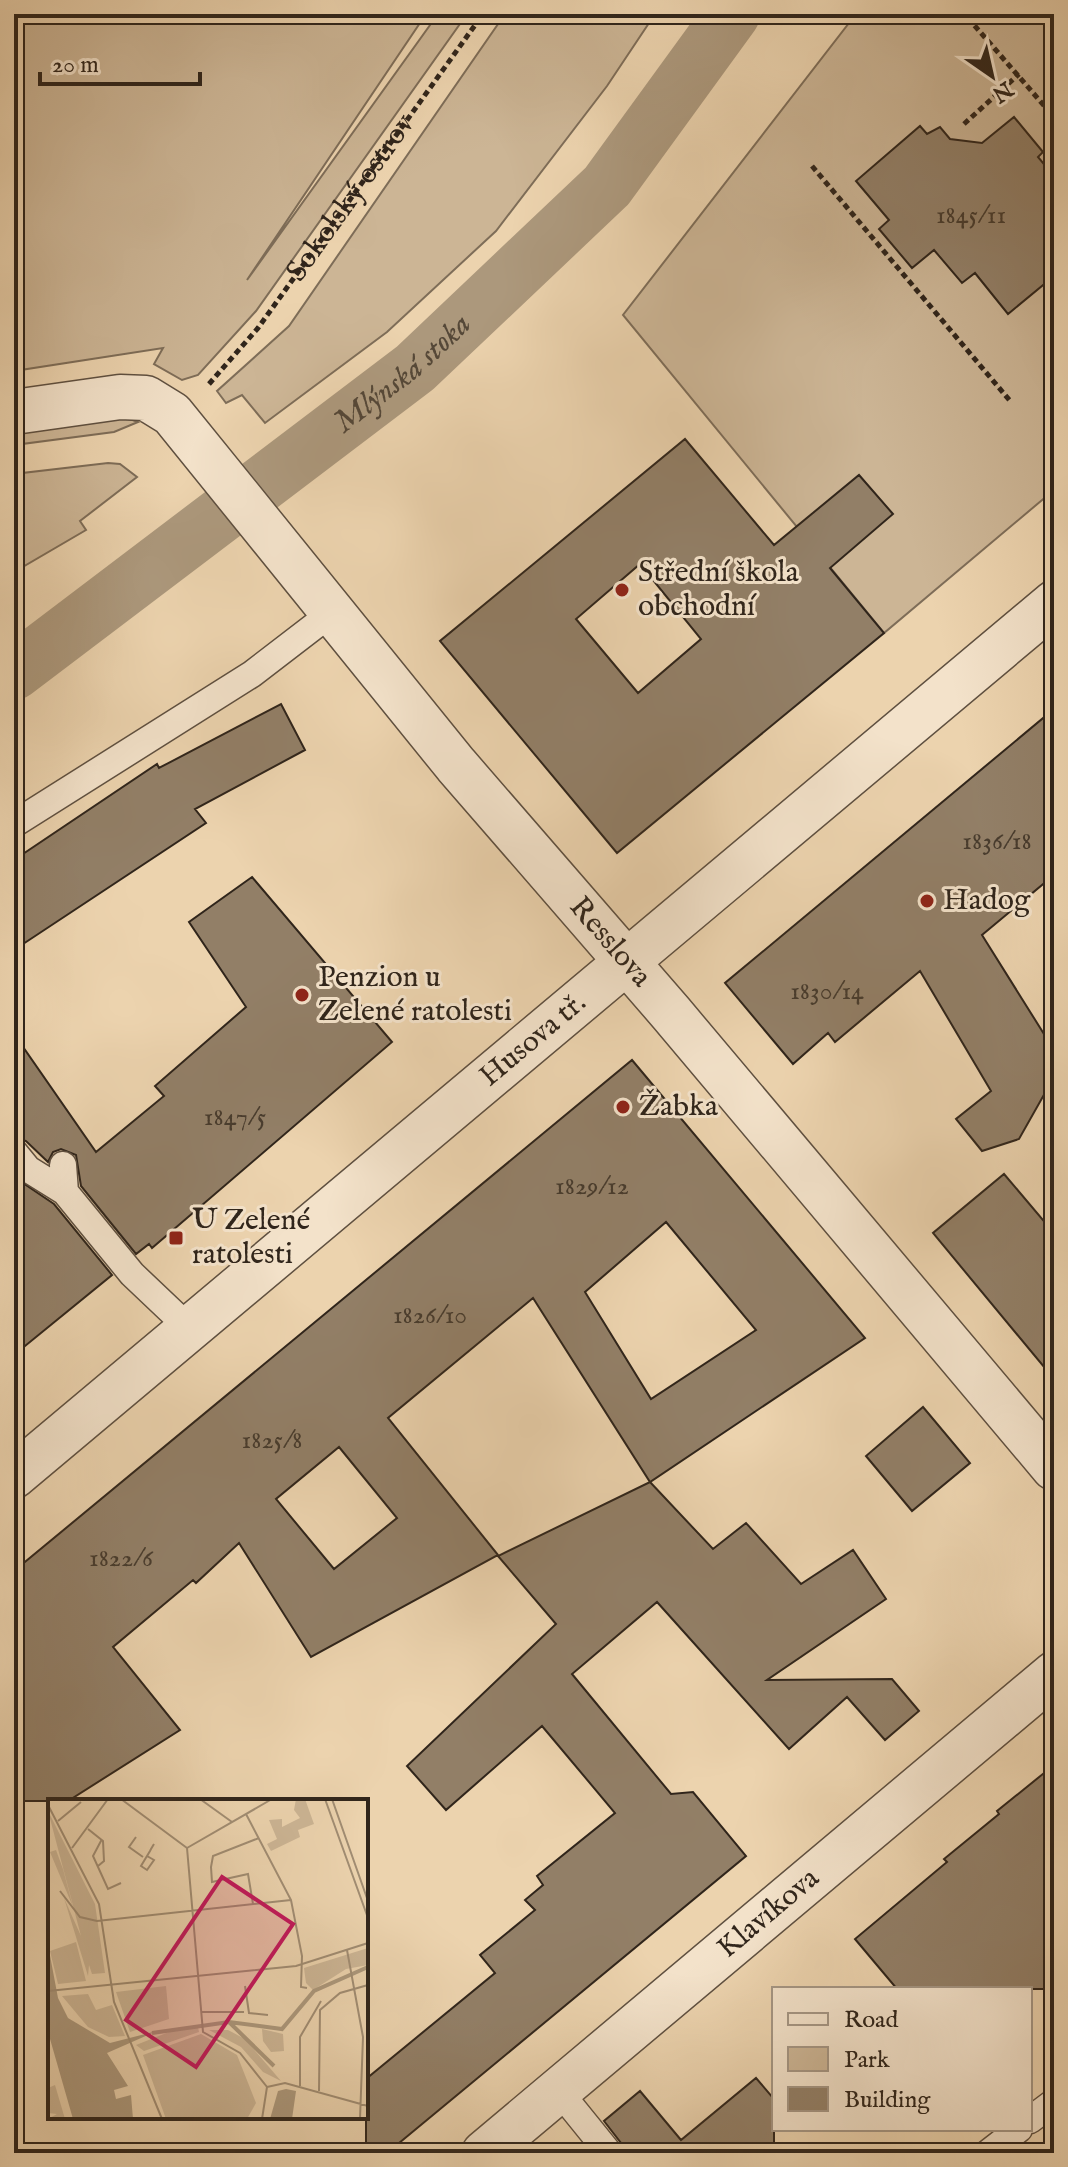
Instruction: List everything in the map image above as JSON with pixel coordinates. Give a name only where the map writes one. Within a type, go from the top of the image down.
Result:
[{"type":"street","name":"Resslova","points":[[14,412],[120,397],[146,398],[182,424],[456,765],[1054,1468]]},
{"type":"street","name":"Husova tř.","points":[[14,1476],[1054,603]]},
{"type":"street","name":"Klavíkova","points":[[484,2153],[1054,1674]]},
{"type":"lane","points":[[14,824],[252,674],[334,611]]},
{"type":"lane","points":[[14,1152],[28,1169],[65,1192],[132,1274],[191,1330]]},
{"type":"lane","points":[[63,1165],[65,1192]]},
{"type":"lane","points":[[558,2090],[609,2153]]},
{"type":"lane","points":[[1032,2118],[1054,2102]]},
{"type":"lane","points":[[988,2153],[1016,2131]]},
{"type":"path","name":"Sokolský ostrov","points":[[213,380],[258,328],[483,14]]},
{"type":"path","points":[[968,18],[1054,117]]},
{"type":"path","points":[[964,124],[1019,74]]},
{"type":"path","points":[[812,166],[1011,402]]},
{"type":"green space","points":[[14,14],[426,14],[247,280],[438,14],[467,14],[256,311],[198,375],[182,380],[154,364],[163,348],[14,371]]},
{"type":"green space","points":[[505,14],[655,14],[607,86],[496,231],[387,332],[265,423],[242,395],[226,403],[217,391],[289,326]]},
{"type":"green space","points":[[856,14],[1054,14],[1054,490],[884,633],[623,315]]},
{"type":"green space","points":[[116,414],[138,422],[114,432],[14,445],[14,426]]},
{"type":"green space","points":[[120,464],[137,477],[80,521],[86,530],[14,572],[14,474]]},
{"type":"shaded area","points":[[720,14],[738,14],[666,103]]},
{"type":"building","points":[[1014,117],[1043,152],[1038,157],[1054,176],[1054,276],[1008,314],[975,273],[962,283],[934,250],[912,268],[879,229],[889,220],[856,181],[920,126],[927,134],[940,127],[950,139],[982,143]]},
{"type":"building","points":[[685,439],[774,545],[859,475],[893,514],[830,568],[884,633],[617,853],[440,641]],"holes":[[[640,564],[701,639],[638,693],[576,619]]]},
{"type":"building","points":[[281,704],[305,750],[195,809],[206,823],[14,950],[14,860],[157,764],[159,768]]},
{"type":"building","points":[[1054,709],[1054,875],[982,935],[1054,1050],[1054,1077],[1019,1139],[982,1151],[956,1119],[991,1091],[920,971],[835,1042],[828,1033],[793,1064],[725,983]]},
{"type":"building","name":"Penzion u Zelené ratolesti","points":[[252,877],[392,1042],[152,1248],[149,1244],[136,1254],[81,1186],[76,1155],[61,1149],[53,1152],[48,1162],[26,1141],[14,1136],[14,1034],[96,1152],[164,1096],[155,1086],[246,1007],[189,922]]},
{"type":"building","points":[[632,1060],[865,1338],[650,1482],[533,1298],[388,1418],[498,1555],[311,1657],[239,1543],[196,1583],[193,1580],[113,1647],[180,1730],[71,1799],[14,1801],[14,1571]],"holes":[[[666,1222],[756,1330],[651,1399],[585,1292]],[[339,1447],[397,1518],[334,1569],[276,1499]]]},
{"type":"building","points":[[1004,1174],[1054,1233],[1054,1379],[933,1233]]},
{"type":"building","points":[[14,1177],[54,1204],[112,1275],[14,1355]]},
{"type":"building","points":[[923,1407],[970,1463],[912,1511],[866,1456]]},
{"type":"building","points":[[650,1482],[713,1549],[746,1523],[801,1584],[853,1550],[886,1599],[767,1680],[892,1679],[919,1711],[885,1740],[847,1697],[789,1749],[657,1602],[572,1674],[671,1794],[693,1792],[746,1856],[387,2153],[366,2153],[368,2077],[495,1973],[480,1955],[535,1910],[525,1900],[543,1885],[537,1876],[615,1813],[542,1726],[446,1810],[407,1766],[556,1624],[498,1556]]},
{"type":"building","points":[[1054,1765],[1054,1989],[895,1987],[855,1939],[947,1862],[944,1859],[999,1814],[997,1811]]},
{"type":"building","points":[[756,2078],[772,2097],[774,2153],[625,2153],[604,2121],[640,2091],[681,2140]]},
{"type":"waterway","name":"Mlýnská stoka","points":[[14,672],[415,368],[607,186],[732,14]]},
{"type":"place","name":"Střední škola obchodní","points":[[622,590]]},
{"type":"place","name":"Hadog","points":[[927,901]]},
{"type":"place","name":"Penzion u Zelené ratolesti","points":[[302,995]]},
{"type":"place","name":"Žabka","points":[[623,1107]]},
{"type":"place","name":"U Zelené ratolesti","points":[[176,1238]]}]
